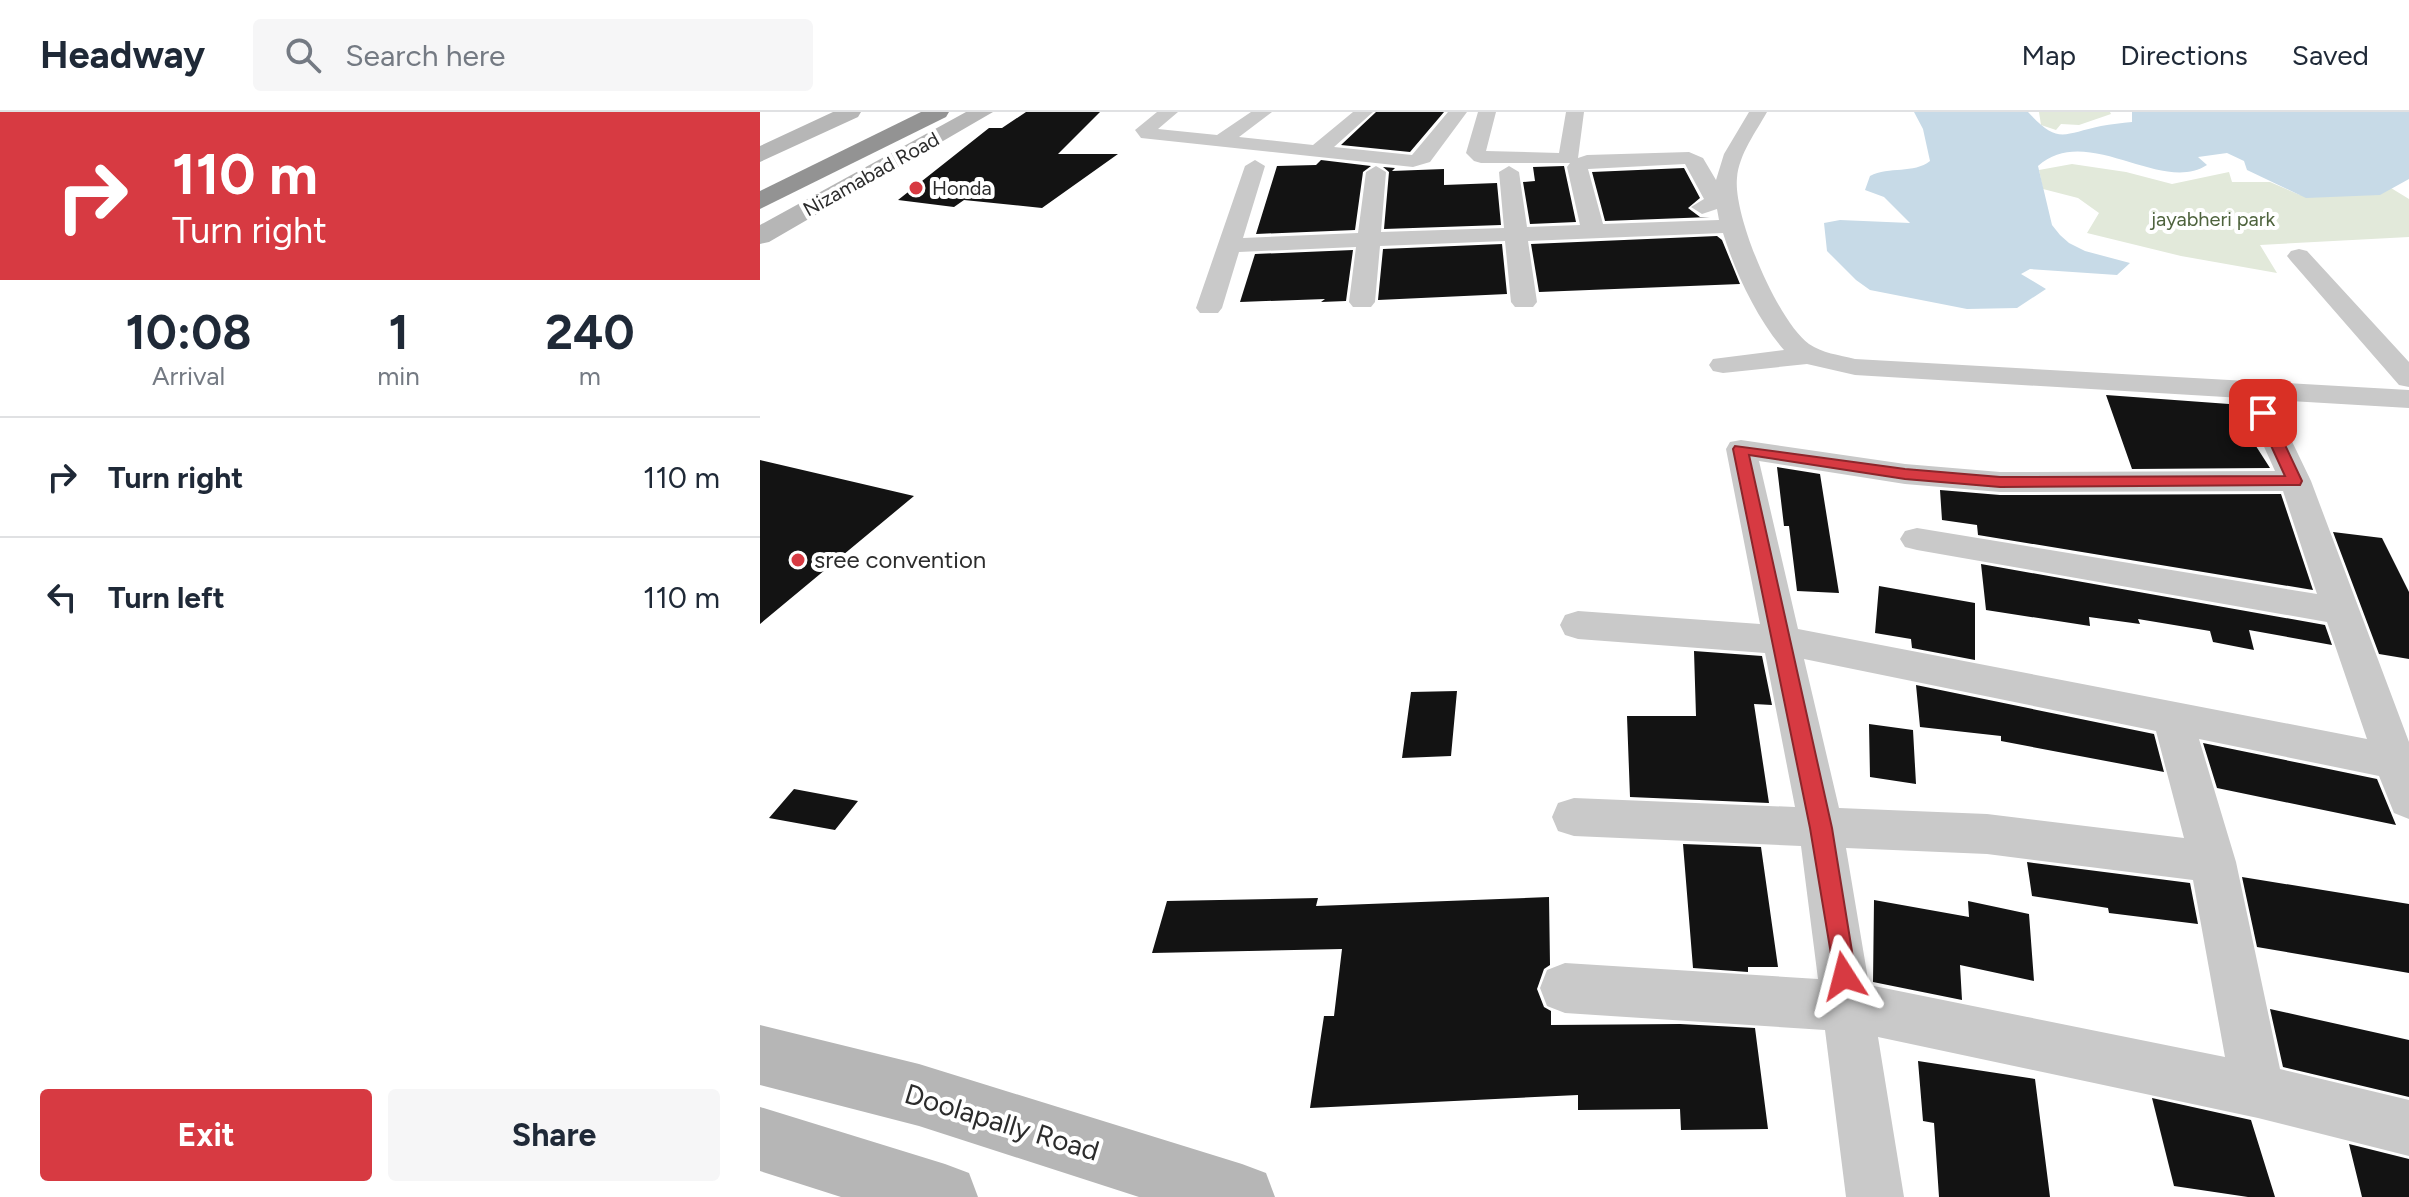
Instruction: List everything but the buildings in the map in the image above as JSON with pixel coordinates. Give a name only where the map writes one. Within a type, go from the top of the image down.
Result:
[{"type":"highway","name":"Nizamabad Road","points":[[760,175],[893,112]]},
{"type":"highway","name":"Nizamabad Road","points":[[760,201],[938,112]]},
{"type":"main road","points":[[760,155],[850,112]]},
{"type":"main road","name":"Nizamabad Road","points":[[760,236],[982,112]]},
{"type":"main road","name":"Doolapally Road","points":[[760,1055],[919,1095],[1242,1197]]},
{"type":"main road","points":[[760,1139],[945,1197]]},
{"type":"street","points":[[1169,112],[1145,130],[1148,134],[1419,161],[1458,112]]},
{"type":"street","points":[[1221,141],[1263,112]]},
{"type":"street","points":[[1316,152],[1364,112]]},
{"type":"street","points":[[1487,112],[1476,153],[1481,157],[1561,159],[1569,156],[1575,112]]},
{"type":"street","points":[[1231,245],[1515,234],[1709,207],[1716,202],[1718,190],[1726,180],[1732,161],[1758,112]]},
{"type":"street","points":[[1590,222],[1577,167],[1587,161],[1689,158],[1696,162],[1718,190],[1732,226],[1786,336],[1806,356]]},
{"type":"street","points":[[1209,308],[1255,166]]},
{"type":"street","points":[[1362,302],[1376,172]]},
{"type":"street","points":[[1509,172],[1524,302]]},
{"type":"street","points":[[1590,222],[1732,226]]},
{"type":"street","points":[[2299,256],[2409,379]]},
{"type":"street","points":[[1723,365],[1806,356],[1855,367],[2409,399]]},
{"type":"street","points":[[2253,390],[2295,481],[2340,611],[2402,764],[2409,800]]},
{"type":"street","points":[[1875,1197],[1821,828],[1741,449],[1905,474],[2000,482],[2295,481]]},
{"type":"street","points":[[1917,539],[2340,611]]},
{"type":"street","points":[[1578,625],[1782,640],[2402,764]]},
{"type":"street","points":[[2173,719],[2213,862],[2258,1091]]},
{"type":"street","points":[[1574,817],[1987,834],[2213,862]]},
{"type":"street","points":[[1565,988],[1849,1006],[2258,1091],[2409,1128]]},
{"type":"green space","points":[[2039,112],[2111,114],[2079,125],[2061,124],[2056,130],[2041,125]]},
{"type":"green space","name":"jayabheri park","points":[[2072,164],[2126,172],[2172,184],[2229,172],[2232,182],[2270,182],[2300,195],[2391,188],[2409,199],[2409,237],[2260,245],[2277,273],[2181,256],[2087,233],[2099,213],[2078,198],[2043,189],[2039,170]]},
{"type":"water","points":[[1914,112],[2028,112],[2054,133],[2069,134],[2132,122],[2132,112],[2409,112],[2409,179],[2380,195],[2306,198],[2247,170],[2244,161],[2227,153],[2198,157],[2207,165],[2189,172],[2168,172],[2101,154],[2079,152],[2057,155],[2038,166],[2052,225],[2069,243],[2085,251],[2130,263],[2117,275],[2030,269],[2021,274],[2046,289],[2017,308],[1967,309],[1870,290],[1827,251],[1824,223],[1840,220],[1910,223],[1884,197],[1865,190],[1870,176],[1917,167],[1930,161],[1923,129]]},
{"type":"place","name":"Honda","points":[[916,188]]},
{"type":"place","name":"sree convention","points":[[798,560]]},
{"type":"route","points":[[1844,976],[1821,828],[1741,449],[1905,474],[2000,482],[2295,481],[2263,413]]}]
